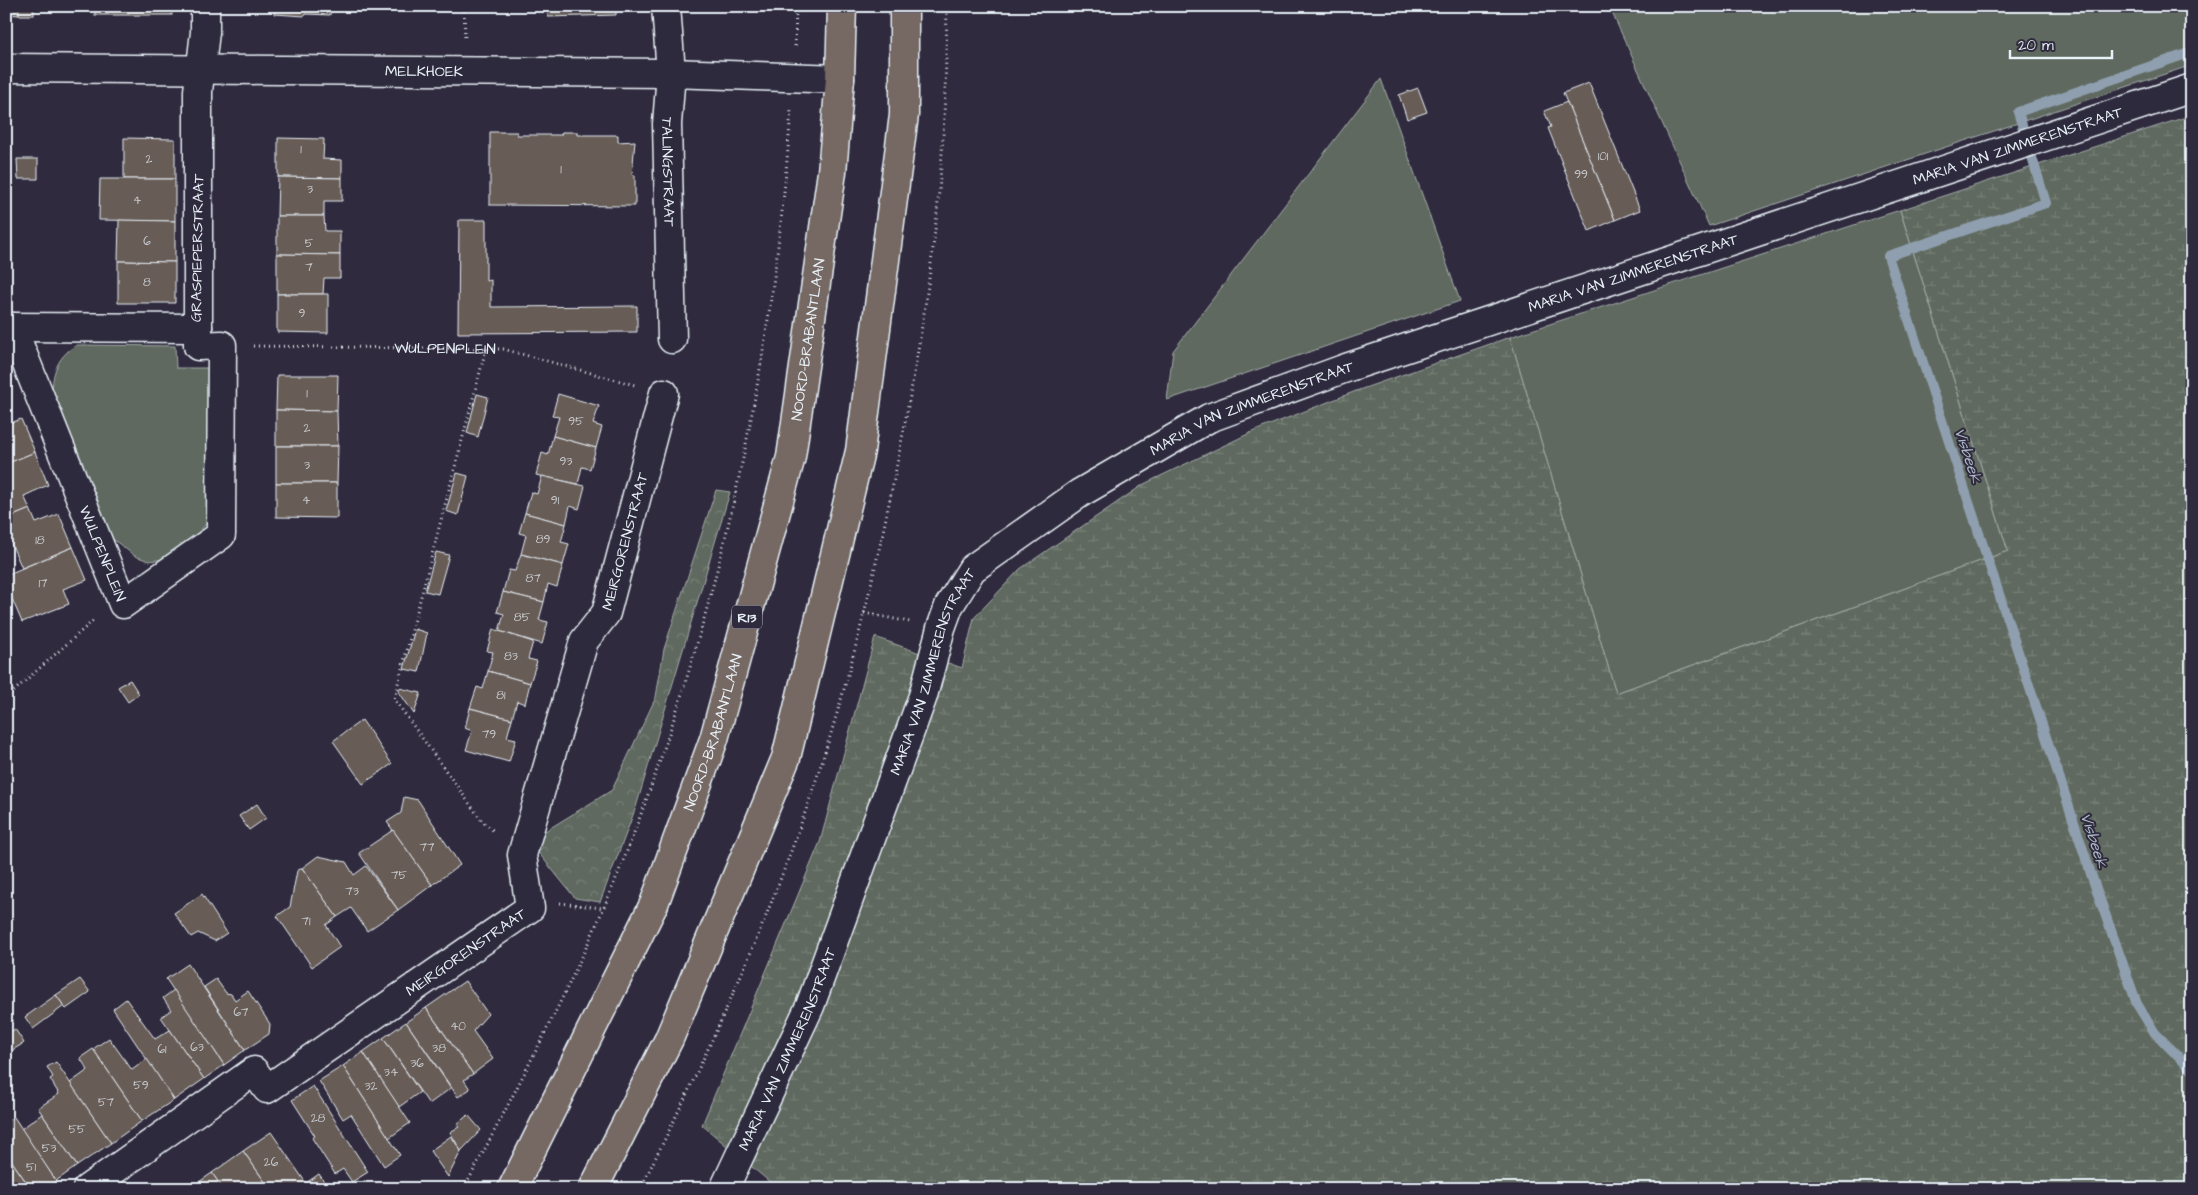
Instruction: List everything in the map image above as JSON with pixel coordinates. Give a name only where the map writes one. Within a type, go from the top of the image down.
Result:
[{"type":"main road","name":"NOORD-BRABANTLAAN","points":[[512,1189],[654,904],[714,739],[791,457],[832,172],[840,79],[842,6]]},
{"type":"main road","points":[[593,1189],[669,1039],[786,758],[860,451],[904,115],[904,6]]},
{"type":"street","name":"GRASPIEPERSTRAAT","points":[[9,327],[198,328],[198,91],[205,32],[205,6]]},
{"type":"street","name":"TALINGSTRAAT","points":[[666,6],[671,73],[667,124],[672,339]]},
{"type":"street","name":"MELKHOEK","points":[[6,68],[671,73],[840,79]]},
{"type":"street","name":"MARIA VAN ZIMMERENSTRAAT","points":[[724,1189],[810,1006],[923,696],[941,628],[949,606],[972,568],[1080,493],[1209,418],[1346,368],[2192,88]]},
{"type":"street","name":"WULPENPLEIN","points":[[9,327],[122,604],[221,535],[222,345]]},
{"type":"street","points":[[198,328],[198,346],[222,345]]},
{"type":"street","name":"MEIRGORENSTRAAT","points":[[88,1189],[254,1070],[267,1089],[530,908],[522,855],[584,641],[606,612],[664,393]]},
{"type":"path","points":[[464,1189],[530,1064],[584,952],[631,840],[681,697],[702,629],[734,502],[764,350],[778,257],[793,78],[796,6]]},
{"type":"path","points":[[640,1189],[717,1031],[772,900],[820,767],[864,613],[886,521],[909,406],[928,287],[941,167],[947,6]]},
{"type":"path","name":"WULPENPLEIN","points":[[222,345],[503,349],[664,393]]},
{"type":"path","points":[[486,349],[394,699],[482,821],[522,855]]},
{"type":"path","points":[[6,698],[99,615],[122,604]]},
{"type":"path","points":[[864,613],[891,618]]},
{"type":"path","points":[[530,908],[548,901],[602,908]]},
{"type":"green space","points":[[1609,6],[2192,6],[2192,65],[1709,226]]},
{"type":"green space","points":[[1381,79],[1460,301],[1167,400],[1173,351]]},
{"type":"green space","points":[[2192,115],[2192,1189],[778,1189],[702,1125],[820,842],[875,637],[962,668],[974,618],[1020,569],[1144,484],[1252,432],[1356,391],[1510,337],[1616,693],[2008,551],[1900,210]]},
{"type":"green space","points":[[1900,210],[2008,551],[1616,693],[1510,337]]},
{"type":"green space","points":[[77,345],[175,346],[176,368],[209,368],[212,504],[207,523],[184,548],[165,559],[149,561],[135,556],[106,534],[53,403],[53,377],[59,362]]},
{"type":"green space","points":[[716,490],[730,492],[636,807],[600,902],[575,898],[529,841],[612,790],[656,697],[664,649]]},
{"type":"building","points":[[6,6],[19,6],[19,15],[6,14]]},
{"type":"building","points":[[19,6],[34,6],[34,15],[19,15]]},
{"type":"building","points":[[95,6],[172,6],[172,15],[95,15]]},
{"type":"building","points":[[275,6],[331,6],[330,15],[305,14],[305,16],[274,14]]},
{"type":"building","points":[[548,6],[616,6],[616,15],[548,17]]},
{"type":"building","points":[[1589,83],[1640,210],[1615,220],[1563,93]]},
{"type":"building","points":[[1418,88],[1427,112],[1407,119],[1399,95]]},
{"type":"building","points":[[1567,102],[1615,220],[1589,231],[1548,128],[1551,127],[1544,111]]},
{"type":"building","points":[[490,132],[517,132],[517,135],[561,135],[562,132],[577,132],[577,135],[618,135],[618,142],[635,141],[632,175],[635,175],[635,206],[490,205]]},
{"type":"building","points":[[124,138],[175,139],[175,179],[124,179]]},
{"type":"building","points":[[278,138],[324,139],[323,159],[342,160],[342,178],[278,177]]},
{"type":"building","points":[[17,159],[38,159],[38,179],[18,179]]},
{"type":"building","points":[[278,177],[342,178],[342,201],[324,201],[324,216],[277,216]]},
{"type":"building","points":[[100,179],[175,179],[175,221],[99,220]]},
{"type":"building","points":[[277,216],[324,216],[325,231],[340,231],[340,255],[277,254]]},
{"type":"building","points":[[119,220],[175,221],[175,262],[118,261]]},
{"type":"building","points":[[459,220],[486,220],[486,281],[491,280],[491,307],[637,306],[637,332],[458,333]]},
{"type":"building","points":[[277,254],[340,255],[340,278],[324,278],[323,294],[277,294]]},
{"type":"building","points":[[118,261],[175,262],[175,303],[118,303]]},
{"type":"building","points":[[277,294],[328,294],[328,333],[277,332]]},
{"type":"building","points":[[277,375],[338,375],[337,411],[276,410]]},
{"type":"building","points":[[477,394],[488,397],[478,437],[467,433]]},
{"type":"building","points":[[558,394],[599,406],[593,424],[602,427],[596,448],[553,436],[559,417],[552,416]]},
{"type":"building","points":[[276,410],[337,411],[338,446],[276,446]]},
{"type":"building","points":[[21,419],[35,452],[6,464],[6,425]]},
{"type":"building","points":[[553,436],[596,448],[590,469],[582,467],[578,484],[536,475],[542,453],[548,455]]},
{"type":"building","points":[[276,446],[338,446],[337,483],[276,483]]},
{"type":"building","points":[[35,452],[48,485],[24,496],[30,509],[6,519],[6,464]]},
{"type":"building","points":[[457,473],[468,476],[458,515],[446,511]]},
{"type":"building","points":[[542,476],[585,486],[579,509],[570,506],[566,524],[525,513],[531,492],[537,494]]},
{"type":"building","points":[[276,483],[337,483],[337,518],[276,517]]},
{"type":"building","points":[[30,509],[36,523],[59,514],[73,547],[22,568],[6,532],[6,519]]},
{"type":"building","points":[[525,513],[566,524],[561,542],[569,544],[563,565],[521,554],[526,535],[519,533]]},
{"type":"building","points":[[73,547],[87,580],[63,589],[69,604],[22,622],[6,585],[6,575]]},
{"type":"building","points":[[436,552],[449,555],[438,594],[425,591]]},
{"type":"building","points":[[521,554],[563,565],[557,587],[548,584],[544,602],[503,592],[509,570],[515,571]]},
{"type":"building","points":[[503,592],[544,602],[539,620],[548,622],[542,644],[499,631],[504,614],[497,612]]},
{"type":"building","points":[[415,629],[427,633],[419,672],[404,669]]},
{"type":"building","points":[[493,629],[533,642],[528,659],[537,661],[530,683],[488,671],[493,652],[487,651]]},
{"type":"building","points":[[488,671],[530,683],[525,704],[517,701],[512,719],[470,708],[477,687],[483,689]]},
{"type":"building","points":[[130,680],[139,694],[128,702],[118,687]]},
{"type":"building","points":[[399,688],[421,693],[414,714],[399,692]]},
{"type":"building","points":[[470,708],[512,719],[507,737],[516,739],[509,762],[466,750],[472,731],[465,728]]},
{"type":"building","points":[[362,720],[392,764],[363,784],[333,741]]},
{"type":"building","points":[[404,797],[418,800],[460,865],[432,885],[387,822],[401,813]]},
{"type":"building","points":[[257,804],[266,818],[249,830],[239,816]]},
{"type":"building","points":[[393,830],[432,885],[398,910],[359,853]]},
{"type":"building","points":[[318,856],[346,862],[354,875],[366,866],[398,910],[367,931],[351,908],[337,917],[302,868]]},
{"type":"building","points":[[302,868],[337,917],[326,925],[340,947],[312,967],[277,916],[290,907],[297,871]]},
{"type":"building","points":[[202,894],[227,933],[215,941],[198,933],[191,937],[174,913]]},
{"type":"building","points":[[188,964],[245,1050],[224,1065],[166,979]]},
{"type":"building","points":[[80,979],[90,992],[66,1009],[56,995]]},
{"type":"building","points":[[216,979],[226,993],[231,994],[235,1000],[248,991],[270,1024],[269,1034],[245,1050],[204,987]]},
{"type":"building","points":[[465,981],[488,1014],[473,1031],[493,1059],[473,1074],[426,1008]]},
{"type":"building","points":[[174,990],[224,1065],[204,1079],[161,1017],[171,1010],[163,998]]},
{"type":"building","points":[[56,995],[64,1006],[33,1029],[25,1017]]},
{"type":"building","points":[[126,999],[155,1039],[170,1030],[204,1079],[174,1100],[113,1009]]},
{"type":"building","points":[[426,1008],[473,1074],[464,1080],[470,1089],[458,1097],[406,1022]]},
{"type":"building","points":[[406,1022],[451,1088],[429,1104],[383,1038]]},
{"type":"building","points":[[15,1029],[24,1043],[6,1054],[6,1035]]},
{"type":"building","points":[[109,1038],[132,1070],[147,1059],[174,1100],[142,1121],[93,1049]]},
{"type":"building","points":[[383,1038],[420,1092],[399,1107],[363,1052]]},
{"type":"building","points":[[93,1049],[142,1121],[111,1143],[70,1083],[88,1070],[80,1058]]},
{"type":"building","points":[[363,1052],[410,1123],[389,1138],[343,1066]]},
{"type":"building","points":[[56,1062],[111,1143],[77,1166],[38,1108],[59,1094],[50,1079],[53,1077],[47,1067]]},
{"type":"building","points":[[343,1066],[400,1155],[384,1166],[351,1114],[343,1119],[319,1081]]},
{"type":"building","points":[[313,1086],[368,1172],[352,1182],[343,1169],[335,1174],[312,1138],[315,1136],[292,1100]]},
{"type":"building","points":[[42,1114],[77,1166],[56,1181],[21,1129]]},
{"type":"building","points":[[468,1115],[481,1130],[461,1151],[450,1132],[459,1127],[457,1124]]},
{"type":"building","points":[[14,1117],[56,1181],[44,1189],[31,1189],[6,1153],[6,1122]]},
{"type":"building","points":[[271,1132],[306,1183],[319,1174],[329,1189],[270,1189],[243,1151]]},
{"type":"building","points":[[451,1136],[461,1151],[448,1177],[430,1151]]},
{"type":"building","points":[[243,1151],[270,1189],[223,1189],[212,1173]]},
{"type":"building","points":[[6,1153],[31,1189],[6,1189]]},
{"type":"building","points":[[212,1173],[223,1189],[189,1189]]},
{"type":"waterway","name":"Visbeek","points":[[2192,52],[2018,112],[2046,203],[1888,256],[2092,877],[2137,1004],[2155,1033],[2192,1070]]}]
